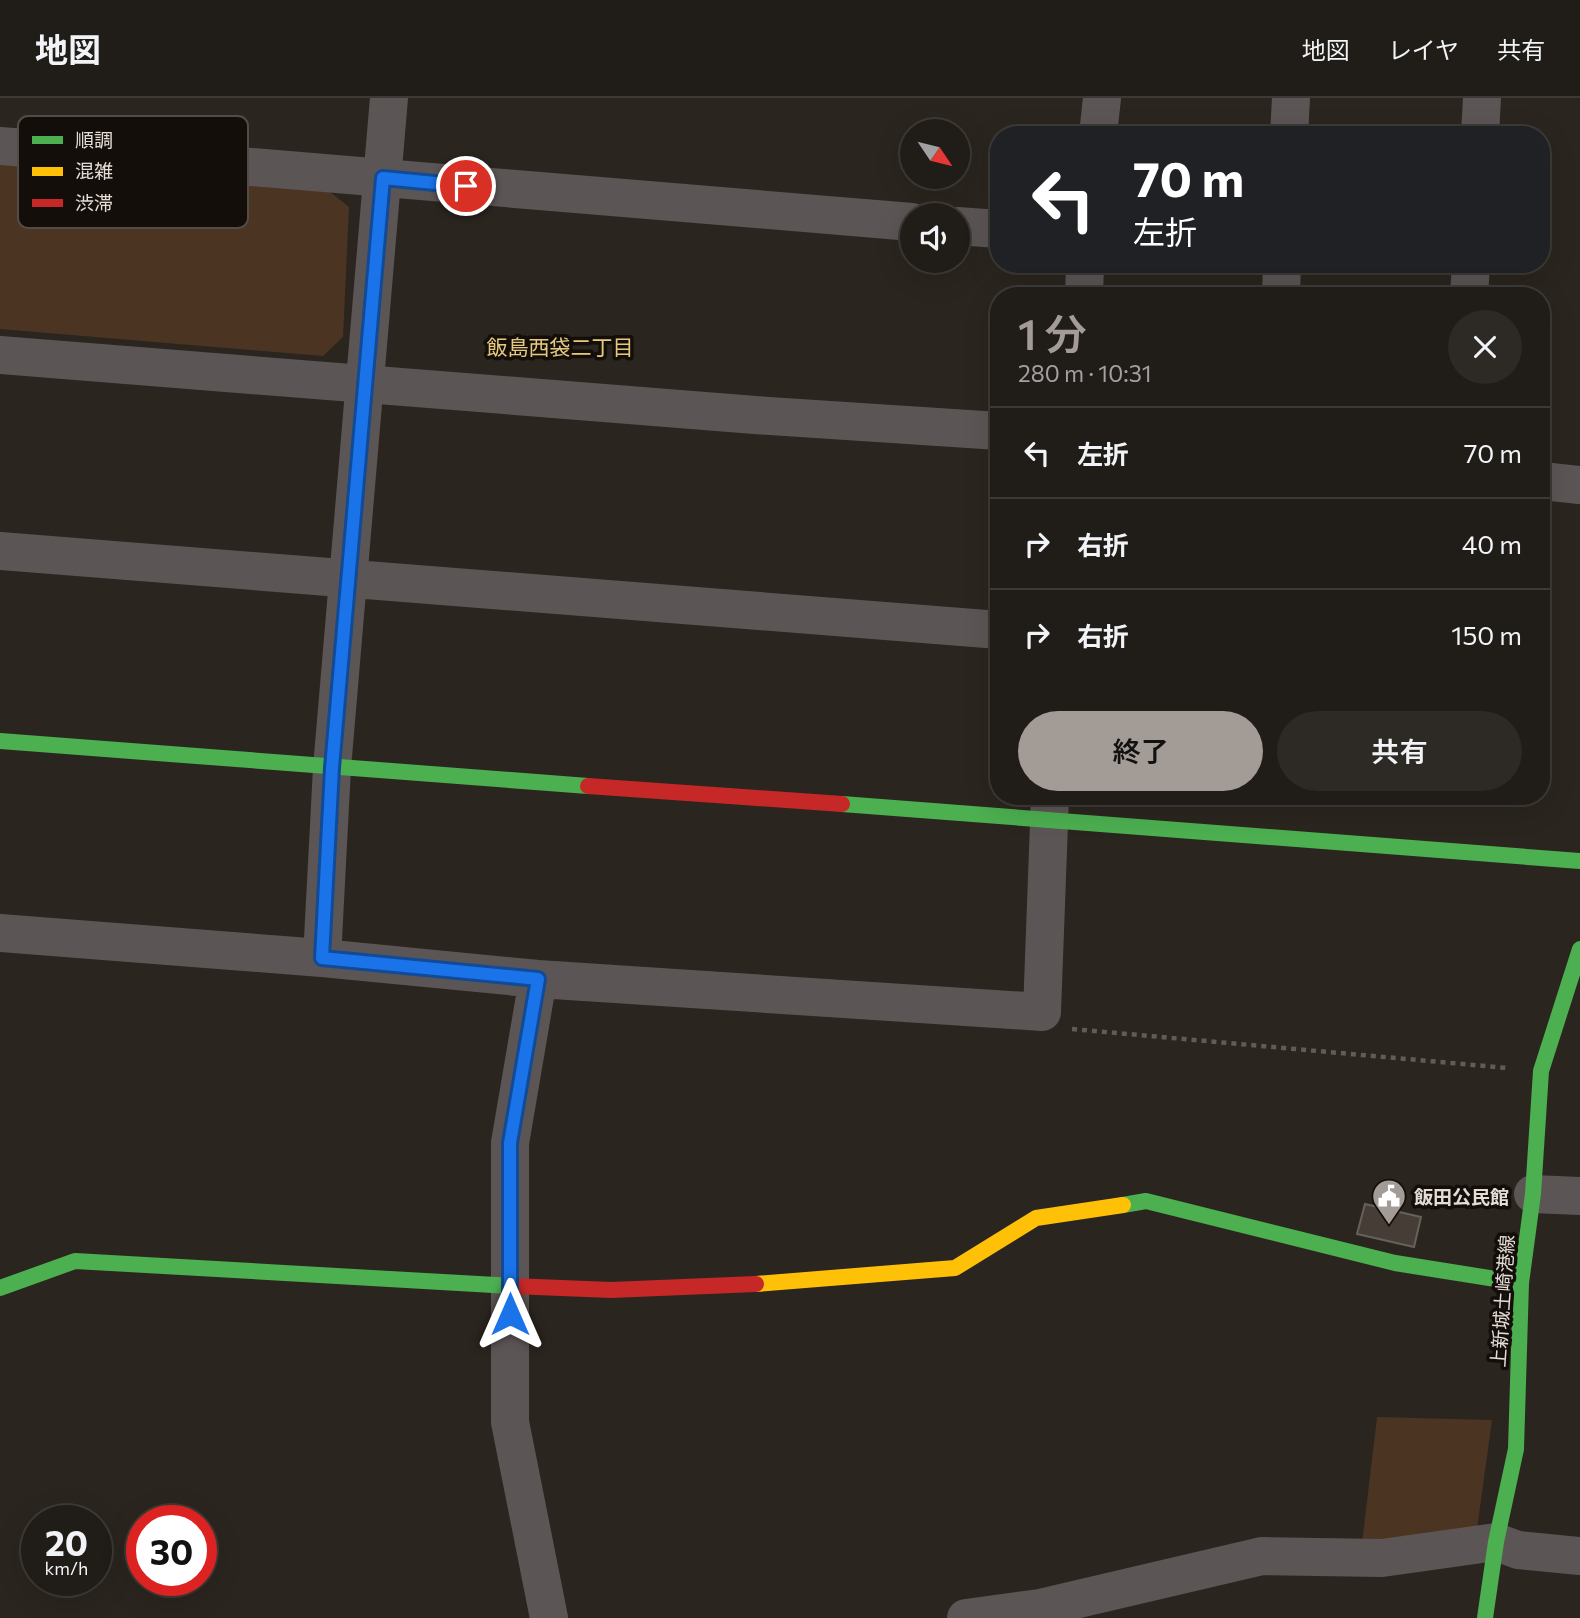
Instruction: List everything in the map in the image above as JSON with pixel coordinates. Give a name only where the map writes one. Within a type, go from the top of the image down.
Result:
[{"type":"street","points":[[322,958],[332,768],[389,98]]},
{"type":"street","points":[[1099,126],[1101,98]]},
{"type":"street","points":[[1289,126],[1291,98]]},
{"type":"street","points":[[1480,126],[1482,98]]},
{"type":"street","points":[[0,146],[18,148]]},
{"type":"street","points":[[248,167],[900,221]]},
{"type":"street","points":[[970,227],[990,228]]},
{"type":"street","points":[[0,355],[755,415],[990,430]]},
{"type":"street","points":[[1550,482],[1580,485]]},
{"type":"street","points":[[0,551],[990,629]]},
{"type":"street","points":[[0,741],[332,768],[990,804]]},
{"type":"street","points":[[1012,805],[1580,861]]},
{"type":"street","points":[[0,933],[322,958],[538,979],[1042,1012],[1049,807]]},
{"type":"street","name":"上新城土崎港線","points":[[1486,1618],[1496,1542],[1516,1448],[1521,1283],[1533,1194],[1541,1071],[1580,949]]},
{"type":"street","points":[[538,979],[510,1143],[510,1422],[549,1618]]},
{"type":"street","points":[[1533,1194],[1580,1196]]},
{"type":"street","points":[[0,1288],[75,1261],[510,1286],[611,1290],[719,1287],[955,1268],[1036,1218],[1146,1201],[1395,1263],[1521,1283]]},
{"type":"street","points":[[966,1618],[1040,1608],[1262,1556],[1382,1558],[1496,1542],[1518,1550],[1580,1556]]},
{"type":"path","points":[[1042,1012],[1066,1028],[1541,1071]]},
{"type":"shaded area","points":[[0,163],[18,165],[18,228],[248,228],[248,185],[330,192],[349,207],[343,337],[323,356],[0,329]]},
{"type":"shaded area","points":[[1377,1417],[1492,1420],[1477,1529],[1362,1543]]},
{"type":"building","name":"飯田公民館","points":[[1365,1204],[1421,1217],[1414,1247],[1357,1234]]},
{"type":"traffic: fast","points":[[0,741],[588,786]]},
{"type":"traffic: fast","points":[[842,804],[1580,861]]},
{"type":"traffic: fast","points":[[1485,1618],[1496,1542],[1516,1449],[1521,1283],[1533,1194],[1541,1071],[1580,949]]},
{"type":"traffic: fast","points":[[1123,1205],[1146,1201],[1395,1263],[1521,1283]]},
{"type":"traffic: fast","points":[[0,1288],[75,1261],[512,1286]]},
{"type":"traffic: slow","points":[[756,1284],[955,1268],[1036,1218],[1123,1205]]},
{"type":"traffic: jam","points":[[588,786],[842,804]]},
{"type":"traffic: jam","points":[[512,1286],[611,1290],[756,1284]]},
{"type":"place","name":"飯田公民館","points":[[1389,1226]]},
{"type":"district","name":"飯島西袋二丁目","points":[[560,346]]},
{"type":"route","points":[[466,186],[383,178],[332,768],[322,958],[538,979],[510,1143],[510,1314]]}]
